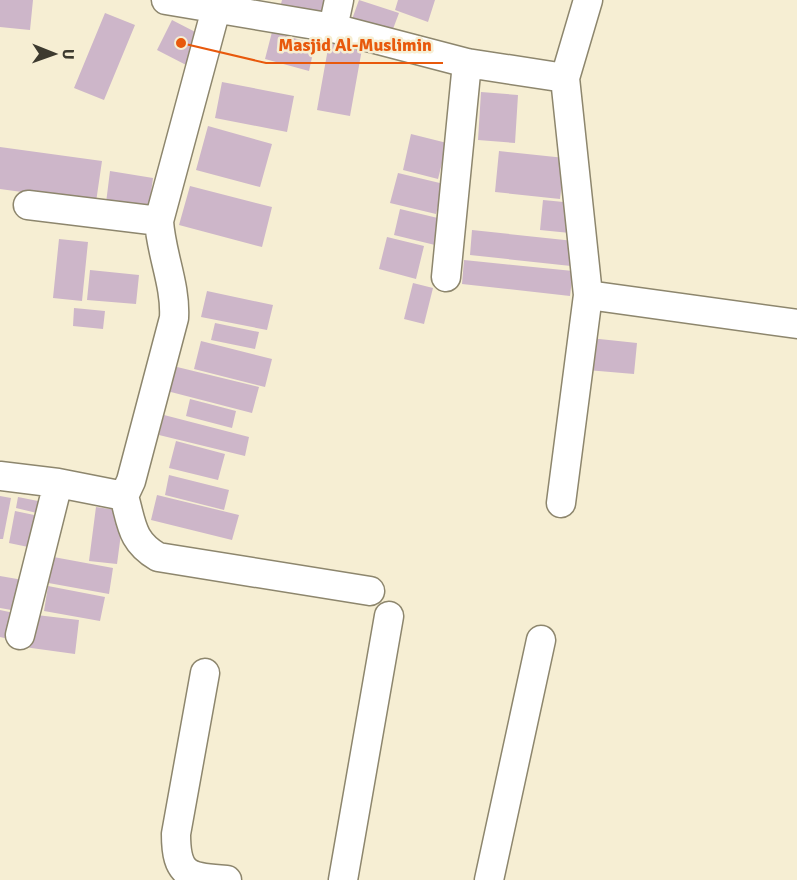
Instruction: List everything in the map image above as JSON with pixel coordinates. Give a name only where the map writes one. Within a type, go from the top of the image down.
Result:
[{"type":"street","points":[[333,28],[339,0]]},
{"type":"street","points":[[561,502],[588,295],[565,78],[588,0]]},
{"type":"street","points":[[370,591],[158,557],[144,549],[138,541],[124,496],[131,481],[174,318],[173,294],[160,238],[159,221],[192,4],[333,28],[467,63],[565,78]]},
{"type":"street","points":[[446,277],[467,63]]},
{"type":"street","points":[[28,205],[159,221]]},
{"type":"street","points":[[588,295],[797,324]]},
{"type":"street","points":[[0,476],[58,483],[124,496]]},
{"type":"street","points":[[20,635],[58,483]]},
{"type":"street","points":[[343,880],[389,616]]},
{"type":"street","points":[[489,880],[540,640]]},
{"type":"street","points":[[205,673],[176,834],[176,851],[181,867],[191,875],[202,879],[227,880]]},
{"type":"building","points":[[0,0],[33,0],[30,30],[0,27]]},
{"type":"building","points":[[282,0],[330,0],[325,20],[280,8]]},
{"type":"building","points":[[359,0],[399,13],[390,37],[351,22]]},
{"type":"building","points":[[398,0],[435,0],[428,22],[395,10]]},
{"type":"building","points":[[105,13],[135,25],[104,100],[74,88]]},
{"type":"building","points":[[172,20],[205,37],[190,67],[157,50]]},
{"type":"building","points":[[272,32],[315,44],[309,71],[265,59]]},
{"type":"building","points":[[329,43],[362,49],[350,116],[317,110]]},
{"type":"building","points":[[222,82],[294,96],[287,132],[215,118]]},
{"type":"building","points":[[481,92],[518,95],[515,143],[478,140]]},
{"type":"building","points":[[208,126],[272,144],[260,187],[196,170]]},
{"type":"building","points":[[411,134],[447,143],[438,179],[403,170]]},
{"type":"building","points":[[0,147],[102,161],[96,202],[0,189]]},
{"type":"building","points":[[499,151],[565,158],[560,199],[495,192]]},
{"type":"building","points":[[110,171],[153,178],[149,208],[106,203]]},
{"type":"building","points":[[398,173],[444,184],[436,214],[390,203]]},
{"type":"building","points":[[190,186],[272,207],[262,247],[179,225]]},
{"type":"building","points":[[543,200],[574,203],[570,233],[540,230]]},
{"type":"building","points":[[400,209],[442,219],[435,245],[394,235]]},
{"type":"building","points":[[472,230],[574,241],[571,266],[470,255]]},
{"type":"building","points":[[387,237],[424,246],[416,279],[379,269]]},
{"type":"building","points":[[59,239],[88,242],[82,301],[53,298]]},
{"type":"building","points":[[464,260],[573,271],[570,296],[462,284]]},
{"type":"building","points":[[90,270],[139,275],[136,304],[87,300]]},
{"type":"building","points":[[413,283],[433,288],[424,324],[404,319]]},
{"type":"building","points":[[207,291],[273,305],[267,330],[201,317]]},
{"type":"building","points":[[74,308],[105,311],[103,329],[73,326]]},
{"type":"building","points":[[215,323],[259,332],[255,349],[211,340]]},
{"type":"building","points":[[590,338],[637,343],[634,374],[587,370]]},
{"type":"building","points":[[201,341],[272,359],[265,387],[194,369]]},
{"type":"building","points":[[173,366],[259,387],[252,413],[167,391]]},
{"type":"building","points":[[190,399],[236,411],[232,428],[186,416]]},
{"type":"building","points":[[164,415],[249,437],[245,456],[159,435]]},
{"type":"building","points":[[176,441],[225,454],[218,480],[169,468]]},
{"type":"building","points":[[169,475],[229,490],[224,510],[165,495]]},
{"type":"building","points":[[157,495],[239,515],[232,540],[151,520]]},
{"type":"building","points":[[0,496],[11,498],[3,539],[0,539]]},
{"type":"building","points":[[18,497],[43,502],[41,514],[16,508]]},
{"type":"building","points":[[96,507],[124,511],[117,564],[89,561]]},
{"type":"building","points":[[15,511],[39,516],[33,548],[9,543]]},
{"type":"building","points":[[48,556],[113,568],[109,594],[43,582]]},
{"type":"building","points":[[0,576],[23,580],[17,611],[0,608]]},
{"type":"building","points":[[48,586],[105,597],[100,621],[44,611]]},
{"type":"building","points":[[0,610],[14,613],[9,639],[0,637]]},
{"type":"building","points":[[28,614],[79,620],[75,654],[24,647]]},
{"type":"place","name":"Masjid Al-Muslimin","points":[[181,43]]}]
